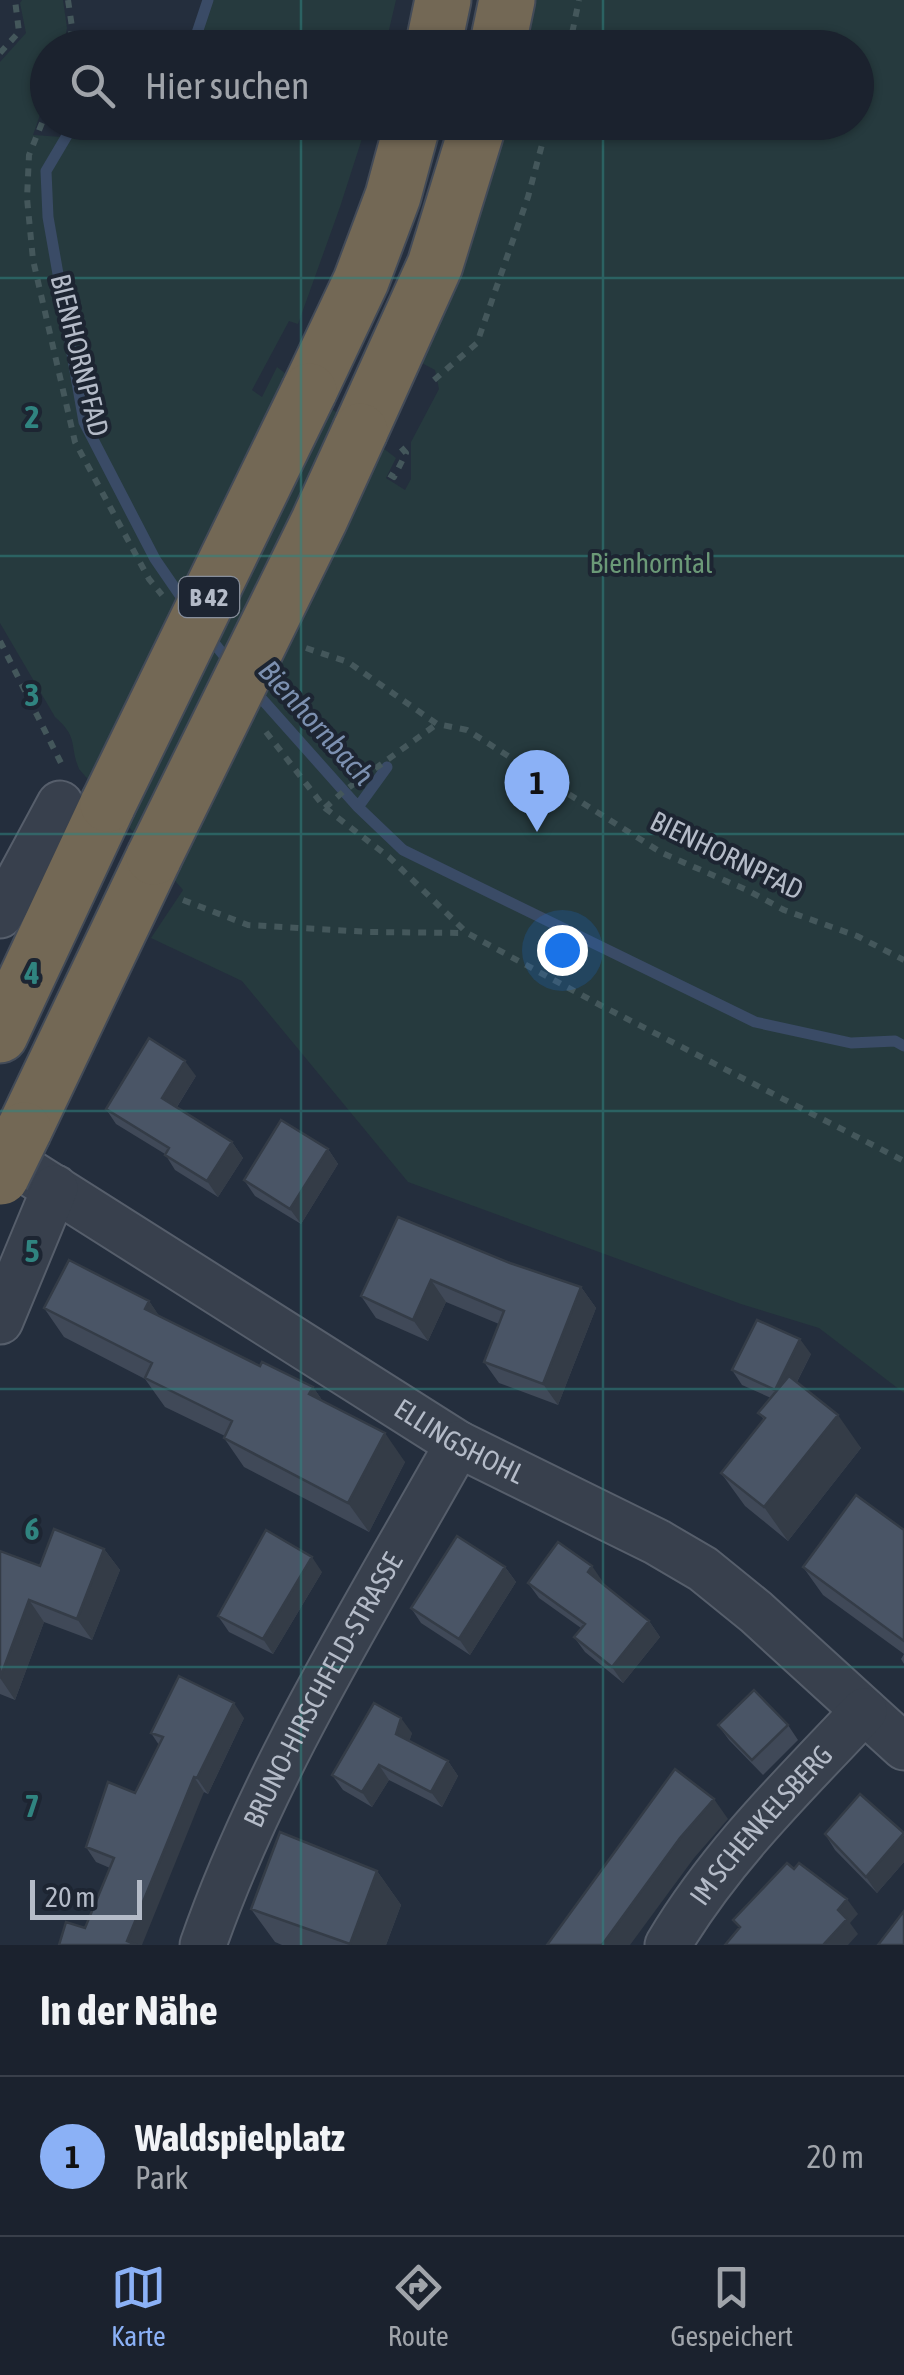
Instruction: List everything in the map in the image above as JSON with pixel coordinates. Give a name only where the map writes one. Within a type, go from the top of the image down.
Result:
[{"type":"highway","points":[[436,30],[443,0]]},
{"type":"highway","points":[[501,30],[507,0]]},
{"type":"highway","name":"B 42","points":[[0,1035],[77,790],[309,391],[361,281],[409,140]]},
{"type":"highway","name":"B 42","points":[[6,1160],[167,878],[319,522],[435,265],[473,140]]},
{"type":"street","points":[[0,914],[77,790]]},
{"type":"street","name":"ELLINGSHOHL","points":[[6,1160],[458,1444],[657,1542],[703,1569],[904,1747]]},
{"type":"street","points":[[0,1322],[55,1188]]},
{"type":"street","name":"BRUNO-HIRSCHFELD-STRASSE","points":[[203,1945],[238,1856],[288,1750],[458,1444]]},
{"type":"street","name":"IM SCHENKELSBERG","points":[[668,1945],[718,1870],[864,1711]]},
{"type":"path","points":[[0,53],[19,32],[15,0]]},
{"type":"path","points":[[68,0],[72,30]]},
{"type":"path","points":[[573,30],[579,0]]},
{"type":"path","name":"BIENHORNPFAD","points":[[35,140],[29,155],[27,198],[33,260],[74,442],[149,579],[169,605]]},
{"type":"path","points":[[432,382],[477,343],[528,197],[543,140]]},
{"type":"path","points":[[0,641],[77,790]]},
{"type":"path","name":"BIENHORNPFAD","points":[[300,646],[348,662],[437,724],[467,730],[662,854],[904,960]]},
{"type":"path","points":[[344,791],[437,724]]},
{"type":"path","points":[[325,808],[390,856],[467,933],[600,1006],[904,1161]]},
{"type":"path","points":[[167,878],[248,924],[467,933]]},
{"type":"green space","name":"Bienhorntal","points":[[63,0],[67,28],[30,30],[30,140],[362,140],[298,324],[289,321],[252,390],[262,397],[277,367],[396,458],[386,478],[405,490],[411,479],[411,442],[439,389],[435,370],[418,361],[494,140],[874,140],[874,30],[522,30],[527,0],[904,0],[904,1393],[819,1328],[741,1304],[408,1182],[242,981],[151,938],[183,890],[79,769],[67,730],[55,717],[0,623],[0,62],[26,33],[20,3]]},
{"type":"green space","points":[[204,0],[396,0],[389,30],[195,30]]},
{"type":"building","points":[[149,1038],[185,1061],[162,1098],[232,1142],[207,1181],[165,1155],[169,1148],[106,1109]]},
{"type":"building","points":[[281,1120],[328,1149],[290,1209],[244,1180]]},
{"type":"building","points":[[398,1217],[581,1287],[543,1384],[484,1362],[504,1311],[431,1280],[413,1320],[361,1296]]},
{"type":"building","points":[[69,1260],[149,1301],[145,1309],[260,1366],[262,1362],[313,1387],[309,1394],[385,1433],[348,1503],[224,1438],[232,1421],[145,1378],[152,1363],[44,1308]]},
{"type":"building","points":[[757,1320],[800,1339],[775,1390],[732,1370]]},
{"type":"building","points":[[789,1376],[838,1415],[764,1507],[721,1473],[765,1418],[758,1413]]},
{"type":"building","points":[[856,1495],[904,1530],[904,1641],[803,1567]]},
{"type":"building","points":[[54,1529],[104,1549],[77,1619],[29,1600],[0,1678],[0,1551],[40,1566]]},
{"type":"building","points":[[266,1530],[312,1557],[263,1639],[218,1616]]},
{"type":"building","points":[[457,1536],[505,1567],[459,1639],[411,1608]]},
{"type":"building","points":[[558,1542],[592,1566],[588,1572],[649,1621],[612,1667],[574,1637],[585,1624],[528,1583]]},
{"type":"building","points":[[179,1676],[234,1703],[197,1778],[194,1777],[127,1941],[137,1945],[59,1945],[66,1922],[85,1928],[114,1858],[86,1847],[108,1782],[135,1793],[163,1737],[151,1733]]},
{"type":"building","points":[[754,1690],[788,1725],[752,1760],[718,1725]]},
{"type":"building","points":[[374,1703],[401,1718],[396,1734],[448,1761],[431,1792],[379,1765],[362,1792],[332,1775]]},
{"type":"building","points":[[675,1769],[714,1799],[680,1838],[602,1945],[547,1945]]},
{"type":"building","points":[[860,1794],[904,1833],[866,1877],[825,1834]]},
{"type":"building","points":[[280,1832],[377,1871],[350,1944],[251,1909]]},
{"type":"building","points":[[787,1863],[794,1869],[799,1863],[847,1899],[838,1910],[847,1919],[823,1945],[725,1945],[740,1927],[733,1920]]},
{"type":"building","points":[[904,1911],[904,1945],[878,1945]]},
{"type":"waterway","name":"Bienhornbach","points":[[198,30],[208,0]]},
{"type":"waterway","name":"Bienhornbach","points":[[64,140],[46,171],[48,217],[84,422],[155,559],[188,607]]},
{"type":"waterway","name":"Bienhornbach","points":[[207,634],[233,667]]},
{"type":"waterway","name":"Bienhornbach","points":[[252,688],[358,807],[403,850],[755,1022],[851,1043],[895,1041],[904,1046]]},
{"type":"waterway","points":[[358,807],[387,767]]},
{"type":"place","name":"Waldspielplatz","points":[[537,832]]}]
